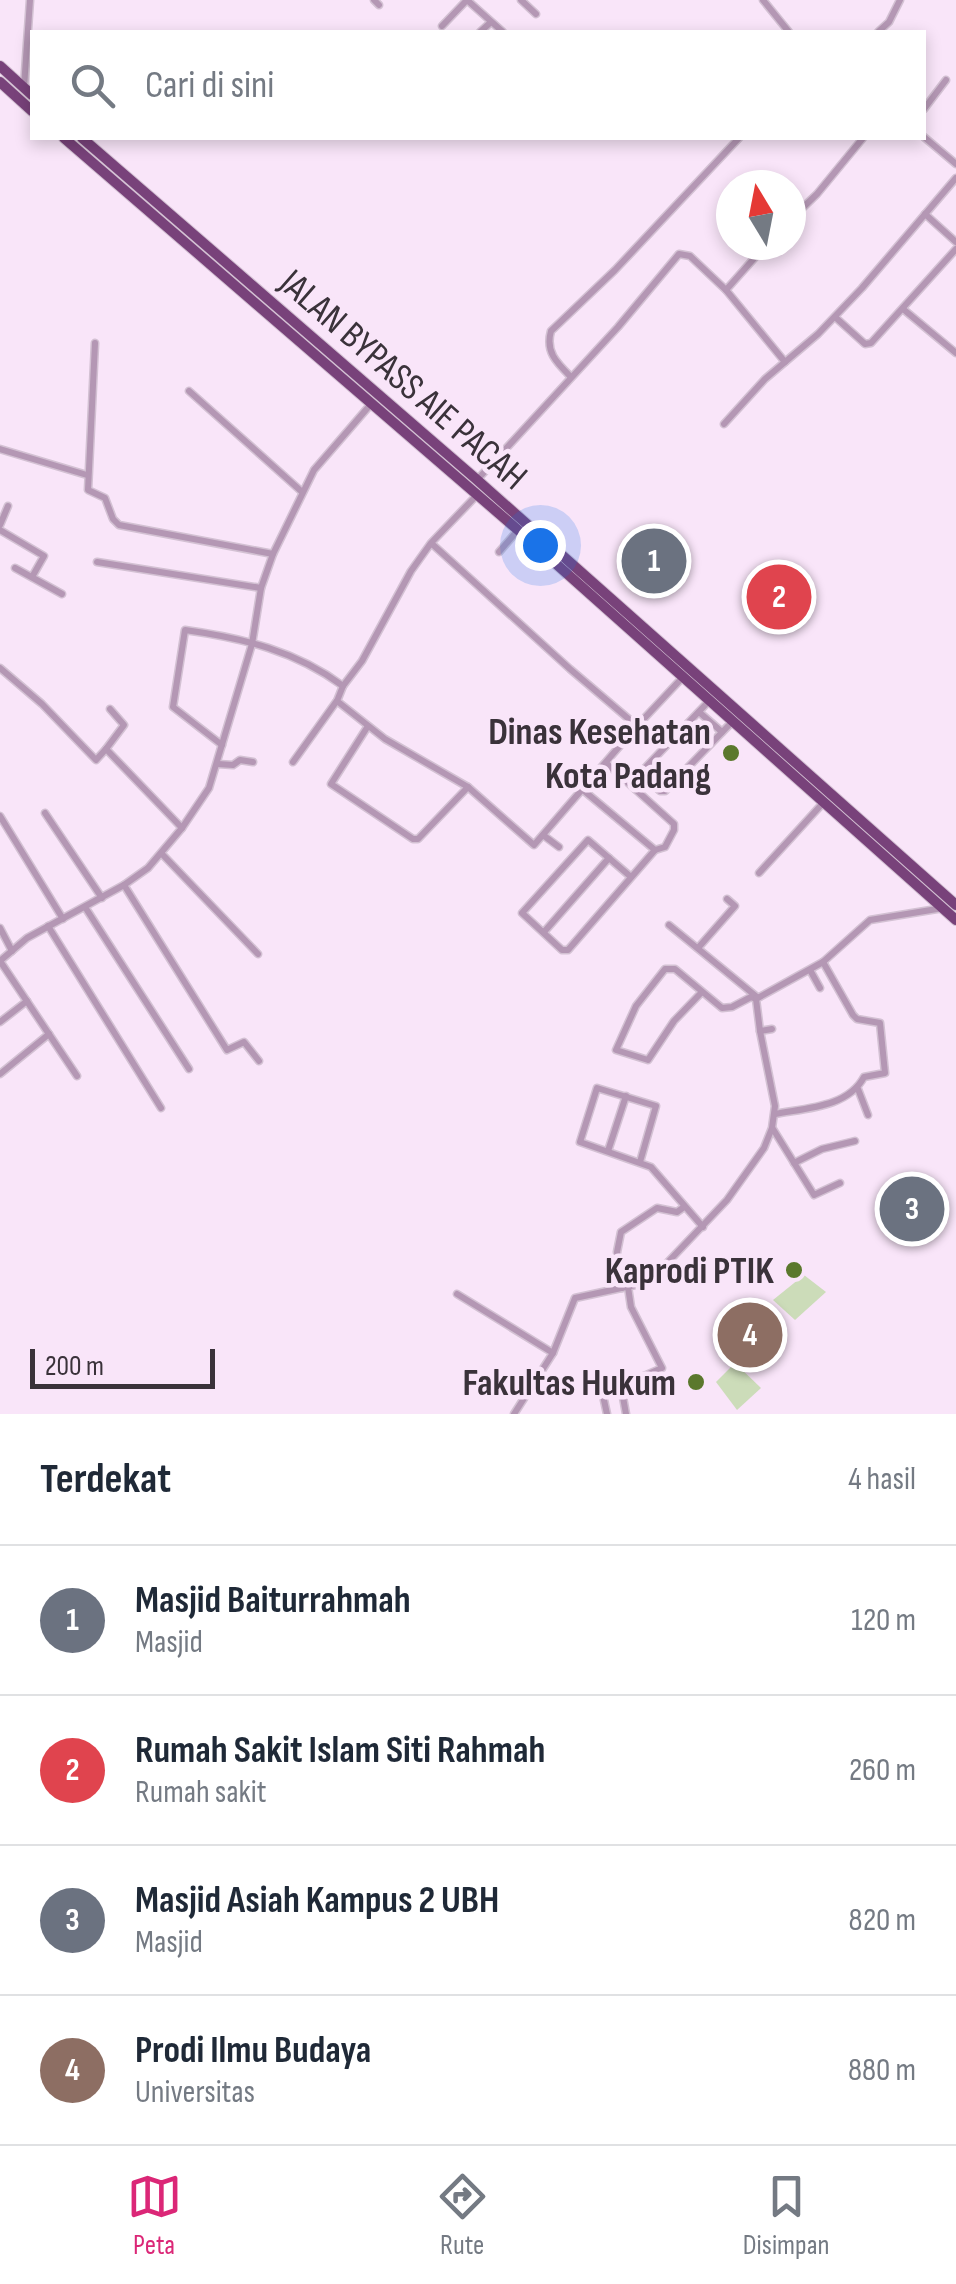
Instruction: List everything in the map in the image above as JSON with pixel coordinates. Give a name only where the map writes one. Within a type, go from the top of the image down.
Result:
[{"type":"highway","points":[[0,66],[28,91]]},
{"type":"highway","points":[[0,82],[30,109]]},
{"type":"highway","points":[[67,140],[128,186],[477,495],[545,548],[824,802],[950,906],[956,920]]},
{"type":"highway","name":"JALAN BYPASS AIE PACAH","points":[[84,140],[128,186],[477,480],[545,548],[899,861]]},
{"type":"street","points":[[28,91],[30,0]]},
{"type":"street","points":[[442,26],[467,0],[501,30]]},
{"type":"street","points":[[521,0],[536,14]]},
{"type":"street","points":[[762,0],[787,30]]},
{"type":"street","points":[[880,30],[900,0]]},
{"type":"street","points":[[482,30],[491,22]]},
{"type":"street","points":[[926,107],[946,80]]},
{"type":"street","points":[[926,139],[956,164]]},
{"type":"street","points":[[570,377],[550,350],[551,331],[736,140]]},
{"type":"street","points":[[806,205],[861,140]]},
{"type":"street","points":[[724,424],[765,378],[835,317],[956,178]]},
{"type":"street","points":[[835,317],[868,344],[903,308],[956,245],[924,214]]},
{"type":"street","points":[[477,480],[682,252],[726,290],[785,362]]},
{"type":"street","points":[[726,290],[753,260]]},
{"type":"street","points":[[903,308],[956,353]]},
{"type":"street","points":[[94,343],[88,490],[106,498],[119,525],[273,554]]},
{"type":"street","points":[[189,391],[301,491]]},
{"type":"street","points":[[77,1076],[0,960],[48,926],[124,885],[162,854],[209,788],[252,644],[261,588],[273,554],[314,470],[372,403]]},
{"type":"street","points":[[0,449],[86,474]]},
{"type":"street","points":[[293,762],[362,661],[410,571],[477,495]]},
{"type":"street","points":[[4,511],[0,528],[44,556],[32,577]]},
{"type":"street","points":[[499,552],[518,530]]},
{"type":"street","points":[[431,543],[638,726]]},
{"type":"street","points":[[97,562],[261,588]]},
{"type":"street","points":[[15,568],[62,594]]},
{"type":"street","points":[[222,744],[173,707],[184,632],[188,630],[299,657],[343,686]]},
{"type":"street","points":[[0,668],[42,704],[96,760],[124,726],[110,710]]},
{"type":"street","points":[[336,701],[368,726],[468,787],[531,844],[683,677]]},
{"type":"street","points":[[710,700],[645,768],[642,774],[660,792],[733,721]]},
{"type":"street","points":[[699,712],[722,732]]},
{"type":"street","points":[[368,726],[331,784],[413,839],[418,839],[468,787]]},
{"type":"street","points":[[106,749],[182,828]]},
{"type":"street","points":[[218,764],[252,762]]},
{"type":"street","points":[[606,764],[673,822],[674,830],[665,847],[654,850],[631,877],[568,950],[562,950],[522,913],[588,840],[631,877]]},
{"type":"street","points":[[584,790],[654,850]]},
{"type":"street","points":[[759,873],[824,802]]},
{"type":"street","points":[[45,813],[102,898]]},
{"type":"street","points":[[0,816],[64,918]]},
{"type":"street","points":[[543,835],[559,846]]},
{"type":"street","points":[[162,854],[258,954]]},
{"type":"street","points":[[544,932],[609,858]]},
{"type":"street","points":[[124,885],[227,1050],[244,1042],[259,1060]]},
{"type":"street","points":[[698,948],[735,906],[727,899]]},
{"type":"street","points":[[702,993],[674,1021],[648,1060],[616,1050],[636,1006],[665,969],[675,970],[722,1008],[732,1007],[751,997],[758,998],[823,962],[870,920],[950,906]]},
{"type":"street","points":[[85,907],[189,1069]]},
{"type":"street","points":[[48,926],[161,1108]]},
{"type":"street","points":[[514,1414],[553,1353],[575,1298],[648,1282],[703,1227],[758,1159],[772,1128],[772,1088],[760,1031],[758,998],[669,926]]},
{"type":"street","points":[[0,928],[12,951]]},
{"type":"street","points":[[774,1114],[837,1101],[858,1089],[864,1077],[885,1073],[882,1026],[874,1020],[855,1018],[823,962]]},
{"type":"street","points":[[810,970],[820,988]]},
{"type":"street","points":[[0,1022],[26,1001]]},
{"type":"street","points":[[760,1031],[772,1029]]},
{"type":"street","points":[[0,1074],[49,1034]]},
{"type":"street","points":[[640,1162],[656,1106],[596,1088],[581,1143],[651,1167],[703,1227]]},
{"type":"street","points":[[858,1089],[868,1116]]},
{"type":"street","points":[[608,1151],[626,1096]]},
{"type":"street","points":[[772,1128],[814,1195],[840,1183]]},
{"type":"street","points":[[794,1164],[822,1149],[855,1141]]},
{"type":"street","points":[[607,1414],[602,1392],[662,1368],[625,1287],[617,1252],[620,1232],[657,1208],[677,1212],[684,1207]]},
{"type":"street","points":[[457,1294],[553,1353]]},
{"type":"street","points":[[621,1386],[626,1414]]},
{"type":"green space","points":[[804,1275],[826,1292],[795,1320],[773,1300]]},
{"type":"green space","points":[[735,1363],[761,1388],[737,1410],[716,1382]]},
{"type":"place","name":"Masjid Baiturrahmah","points":[[654,561]]},
{"type":"place","name":"Rumah Sakit Islam Siti Rahmah","points":[[779,597]]},
{"type":"place","name":"Dinas Kesehatan Kota Padang","points":[[731,753]]},
{"type":"place","name":"Masjid Asiah Kampus 2 UBH","points":[[912,1209]]},
{"type":"place","name":"Kaprodi PTIK","points":[[794,1270]]},
{"type":"place","name":"Prodi Ilmu Budaya","points":[[750,1335]]},
{"type":"place","name":"Fakultas Hukum","points":[[696,1382]]}]
